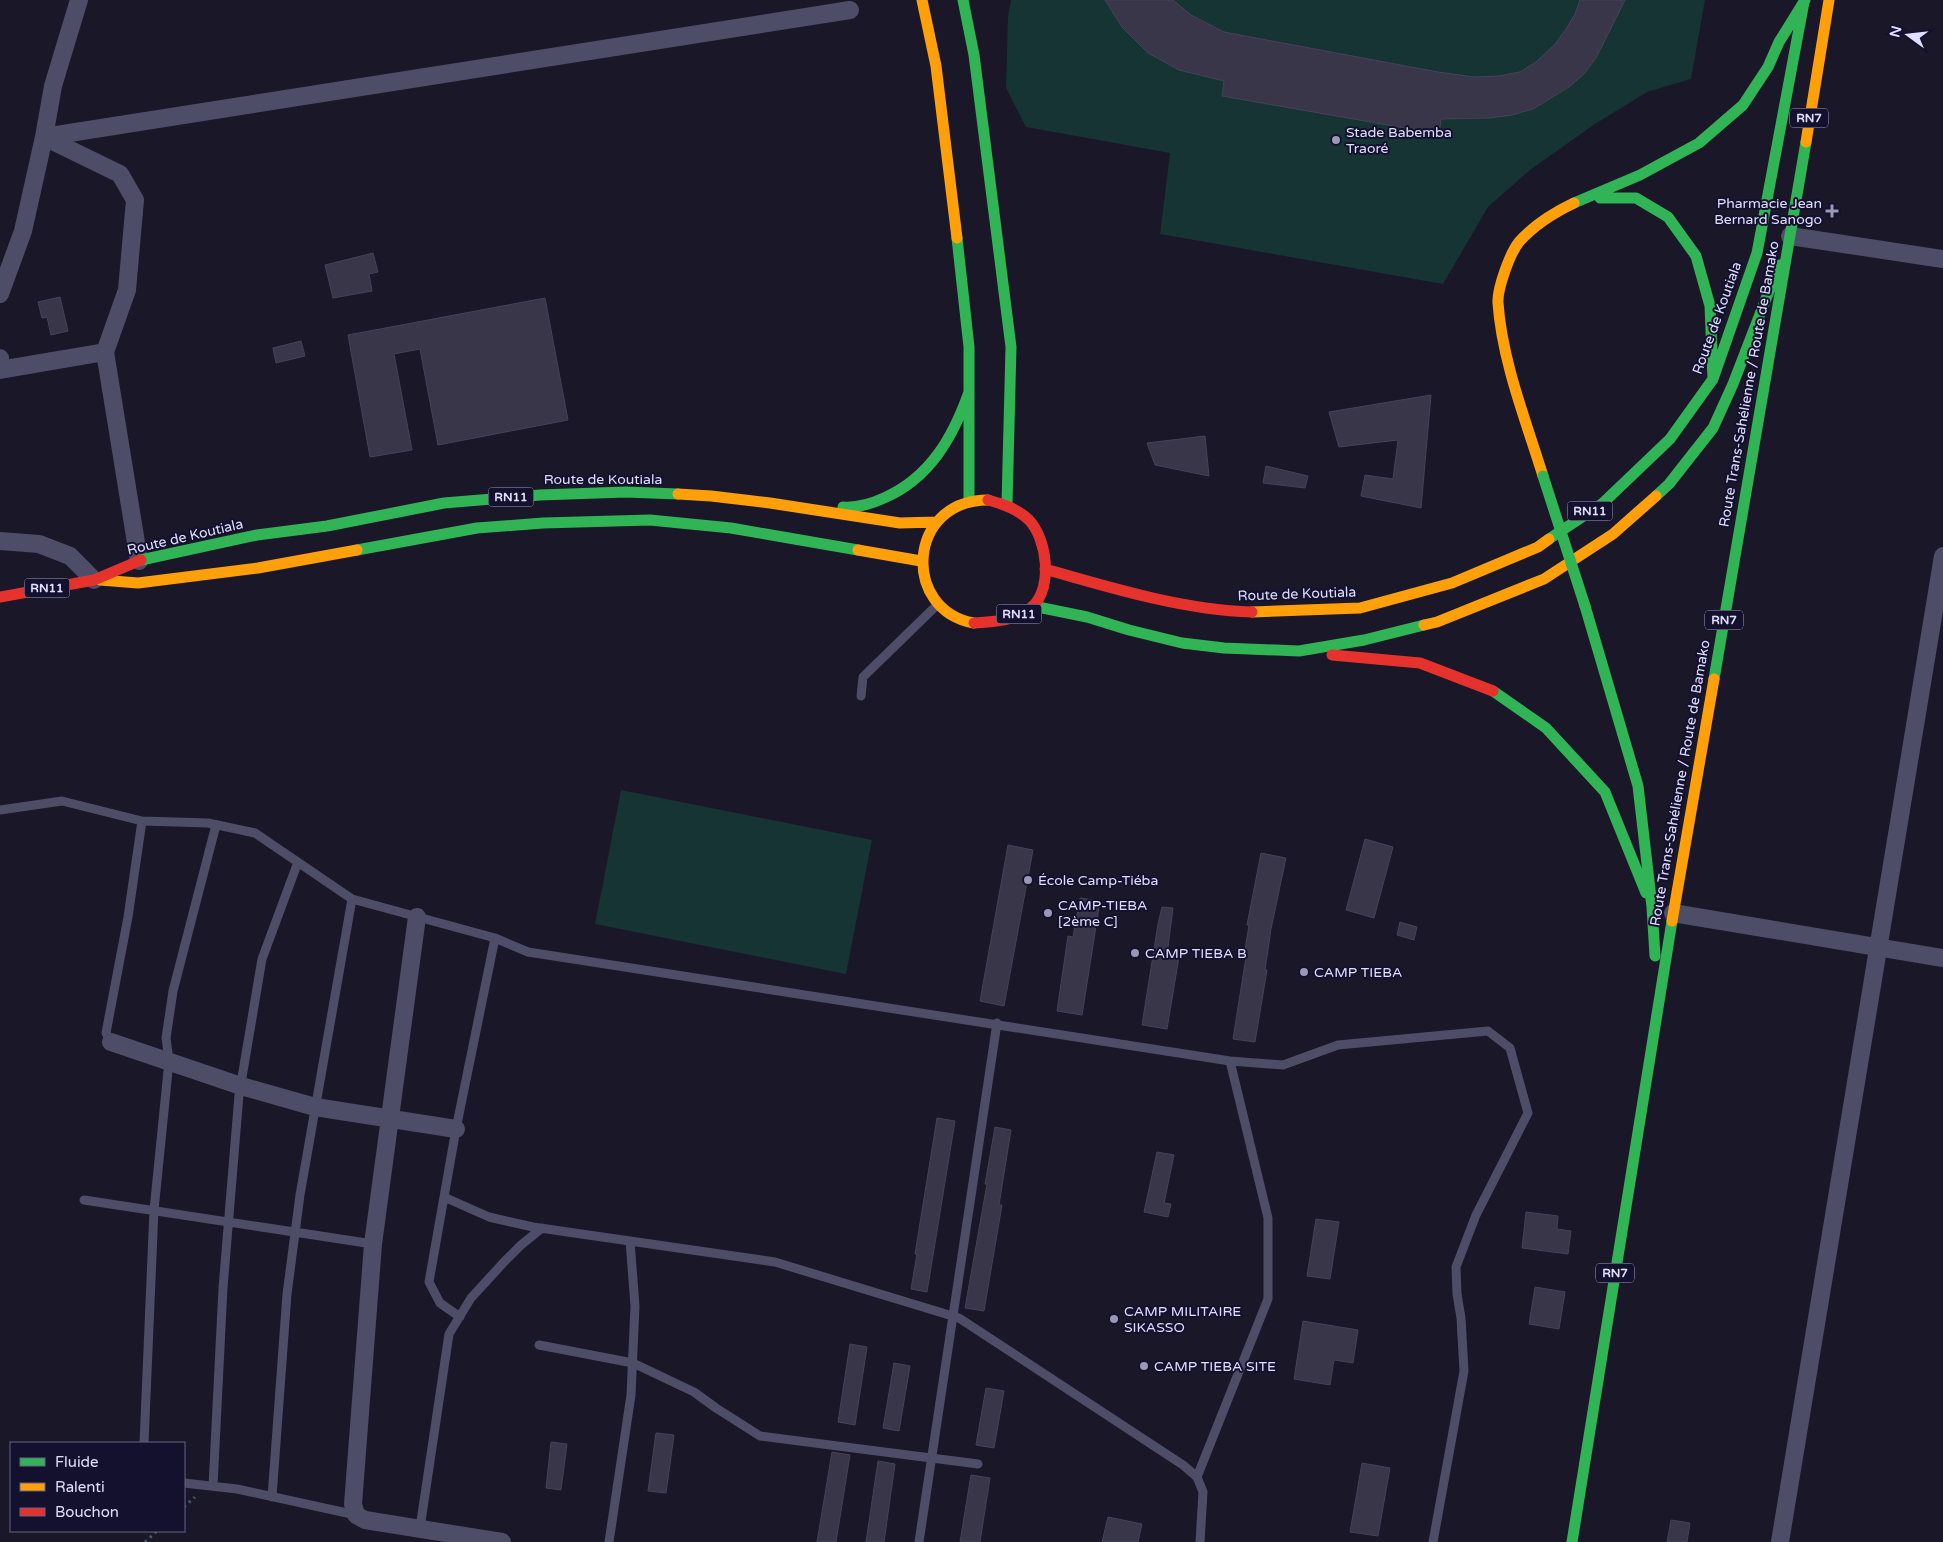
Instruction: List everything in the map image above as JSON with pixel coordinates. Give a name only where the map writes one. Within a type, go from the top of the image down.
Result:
[{"type":"main road","points":[[922,0],[936,66],[965,276],[968,347],[969,502]]},
{"type":"main road","points":[[963,0],[974,55],[998,273],[1011,346],[1007,504]]},
{"type":"main road","points":[[1658,1003],[1652,907],[1638,786],[1585,606],[1507,356],[1498,301],[1508,260],[1518,243],[1546,217],[1583,198],[1640,176],[1699,142],[1743,105],[1768,66],[1779,42],[1805,0]]},
{"type":"main road","name":"Route de Koutiala","points":[[1045,569],[1112,588],[1219,611],[1269,612],[1360,608],[1452,583],[1538,547],[1603,503],[1670,439],[1713,379],[1757,253],[1805,0]]},
{"type":"main road","name":"Route Trans-Sahélienne / Route de Bamako","points":[[1572,1542],[1658,1003],[1790,236],[1828,0]]},
{"type":"main road","points":[[1583,198],[1636,198],[1668,217],[1696,256],[1710,306],[1713,379]]},
{"type":"main road","name":"RN11","points":[[1299,651],[1364,640],[1437,622],[1544,579],[1613,534],[1669,484],[1713,428],[1733,384],[1790,236]]},
{"type":"main road","points":[[770,503],[850,508],[890,497],[921,476],[944,449],[961,416],[968,392]]},
{"type":"main road","name":"Route de Koutiala","points":[[94,580],[139,560],[257,536],[327,526],[444,503],[540,495],[626,492],[711,496],[900,523],[936,522]]},
{"type":"main road","name":"RN11","points":[[988,500],[1007,504],[1024,514],[1037,529],[1044,548],[1044,586],[1033,606],[1009,619],[989,624],[968,623],[948,614],[933,599],[924,580],[921,562],[926,539],[936,522],[950,509],[969,502],[988,500]]},
{"type":"main road","name":"RN11","points":[[0,597],[94,580],[138,583],[258,568],[477,528],[543,523],[650,520],[731,528],[921,562]]},
{"type":"main road","name":"RN11","points":[[1033,606],[1087,617],[1182,643],[1224,648],[1299,651],[1420,663],[1492,690],[1546,728],[1605,792],[1652,907]]},
{"type":"street","points":[[0,294],[23,231],[44,137],[53,86],[79,0]]},
{"type":"street","points":[[44,137],[850,10]]},
{"type":"street","points":[[44,137],[120,174],[135,200],[127,290],[105,352],[139,560]]},
{"type":"street","points":[[1790,236],[1943,259]]},
{"type":"street","points":[[0,358],[0,370],[105,352]]},
{"type":"street","points":[[0,541],[39,544],[70,556],[94,580]]},
{"type":"street","points":[[1780,1542],[1943,556]]},
{"type":"street","points":[[1673,913],[1943,958]]},
{"type":"street","points":[[417,917],[373,1244],[353,1504],[356,1515],[365,1520],[502,1542]]},
{"type":"street","points":[[111,1042],[241,1086],[315,1107],[456,1129]]},
{"type":"lane","points":[[861,696],[863,677],[938,604]]},
{"type":"lane","points":[[0,810],[62,801],[142,821],[216,825],[255,833],[352,899],[495,938],[528,952],[1230,1060],[1283,1065],[1338,1045],[1488,1031],[1510,1048],[1528,1113],[1476,1215],[1456,1267],[1464,1371],[1433,1542]]},
{"type":"lane","points":[[111,1042],[106,1033],[128,917],[142,821]]},
{"type":"lane","points":[[144,1442],[154,1210],[169,1061],[166,1038],[174,991],[216,825]]},
{"type":"lane","points":[[213,1486],[223,1288],[241,1086],[262,959],[298,862]]},
{"type":"lane","points":[[272,1497],[286,1294],[315,1107],[352,899]]},
{"type":"lane","points":[[460,1317],[440,1302],[429,1282],[456,1129],[495,938]]},
{"type":"lane","points":[[919,1542],[997,1023]]},
{"type":"lane","points":[[1198,1477],[1268,1300],[1268,1218],[1230,1060]]},
{"type":"lane","points":[[444,1197],[489,1217],[542,1228],[775,1262],[959,1318],[1167,1454],[1198,1477],[1203,1492],[1200,1542]]},
{"type":"lane","points":[[84,1200],[373,1244]]},
{"type":"lane","points":[[420,1528],[449,1334],[471,1298],[504,1262],[542,1228]]},
{"type":"lane","points":[[610,1542],[631,1395],[635,1306],[630,1241]]},
{"type":"lane","points":[[539,1345],[632,1363],[694,1392],[760,1436],[978,1464]]},
{"type":"lane","points":[[185,1484],[237,1489],[356,1515]]},
{"type":"path","points":[[145,1542],[156,1532]]},
{"type":"green space","name":"Stade Babemba Traoré","points":[[1011,0],[1705,0],[1691,79],[1647,92],[1595,124],[1530,170],[1488,207],[1443,284],[1160,234],[1170,153],[1026,127],[1006,88],[1008,16]]},
{"type":"green space","points":[[621,790],[872,840],[846,974],[595,924]]},
{"type":"building","points":[[1105,0],[1173,0],[1191,15],[1224,32],[1474,77],[1499,76],[1520,72],[1536,62],[1555,44],[1566,29],[1575,14],[1580,0],[1625,0],[1596,58],[1584,74],[1569,87],[1533,109],[1512,115],[1490,118],[1441,119],[1439,134],[1222,96],[1224,81],[1179,70],[1148,53],[1122,27]]},
{"type":"building","points":[[373,253],[378,272],[369,274],[372,291],[333,298],[325,265]]},
{"type":"building","points":[[60,297],[68,331],[51,335],[47,317],[42,318],[38,302]]},
{"type":"building","points":[[545,298],[568,420],[438,445],[420,349],[394,354],[412,450],[370,457],[348,335]]},
{"type":"building","points":[[301,341],[305,356],[276,363],[273,348]]},
{"type":"building","points":[[1431,395],[1421,508],[1361,496],[1365,475],[1393,479],[1398,440],[1339,447],[1329,412]]},
{"type":"building","points":[[1205,436],[1209,476],[1155,465],[1147,443]]},
{"type":"building","points":[[1266,466],[1308,476],[1305,488],[1263,483]]},
{"type":"building","points":[[1365,839],[1393,847],[1374,918],[1346,910]]},
{"type":"building","points":[[1008,845],[1033,850],[1004,1006],[980,1001]]},
{"type":"building","points":[[1261,853],[1286,858],[1271,929],[1265,970],[1267,970],[1255,1042],[1233,1039],[1246,957],[1244,956],[1249,925],[1247,925]]},
{"type":"building","points":[[1080,898],[1100,901],[1082,1015],[1057,1011],[1068,936],[1073,937]]},
{"type":"building","points":[[1162,907],[1173,908],[1167,955],[1179,957],[1167,1029],[1142,1025]]},
{"type":"building","points":[[1400,922],[1417,927],[1414,940],[1397,935]]},
{"type":"building","points":[[937,1118],[955,1121],[927,1292],[911,1289]]},
{"type":"building","points":[[995,1127],[1011,1130],[999,1205],[1002,1205],[984,1311],[965,1308]]},
{"type":"building","points":[[1157,1152],[1174,1155],[1164,1203],[1171,1204],[1168,1217],[1144,1212]]},
{"type":"building","points":[[1526,1212],[1558,1216],[1557,1229],[1571,1231],[1568,1254],[1522,1248]]},
{"type":"building","points":[[1316,1219],[1339,1222],[1330,1279],[1307,1276]]},
{"type":"building","points":[[1535,1287],[1565,1292],[1559,1329],[1529,1324]]},
{"type":"building","points":[[1303,1321],[1358,1330],[1353,1363],[1334,1360],[1330,1385],[1294,1379]]},
{"type":"building","points":[[850,1344],[867,1347],[855,1425],[838,1422]]},
{"type":"building","points":[[894,1363],[910,1366],[899,1431],[883,1428]]},
{"type":"building","points":[[986,1388],[1004,1391],[994,1448],[976,1445]]},
{"type":"building","points":[[656,1433],[674,1435],[666,1493],[648,1491]]},
{"type":"building","points":[[551,1442],[567,1444],[561,1490],[546,1488]]},
{"type":"building","points":[[832,1452],[850,1455],[836,1542],[817,1542]]},
{"type":"building","points":[[878,1461],[895,1464],[884,1542],[866,1542]]},
{"type":"building","points":[[1362,1463],[1390,1468],[1378,1536],[1350,1532]]},
{"type":"building","points":[[971,1475],[990,1478],[980,1542],[960,1542]]},
{"type":"building","points":[[1108,1517],[1142,1524],[1138,1542],[1102,1542]]},
{"type":"building","points":[[1671,1520],[1690,1523],[1687,1542],[1667,1542]]},
{"type":"traffic: fast","points":[[963,0],[974,55],[1011,347],[1007,504]]},
{"type":"traffic: fast","points":[[1574,203],[1640,175],[1699,143],[1743,105],[1768,67],[1779,42],[1805,0]]},
{"type":"traffic: fast","points":[[1549,539],[1603,503],[1670,439],[1713,379],[1757,253],[1804,2]]},
{"type":"traffic: fast","points":[[1714,679],[1806,142]]},
{"type":"traffic: fast","points":[[1600,198],[1636,198],[1668,217],[1696,256],[1710,306],[1713,379]]},
{"type":"traffic: fast","points":[[957,238],[969,347],[969,502]]},
{"type":"traffic: fast","points":[[1656,496],[1669,484],[1713,428],[1733,384],[1779,265]]},
{"type":"traffic: fast","points":[[843,507],[859,506],[884,498],[900,490],[927,468],[947,440],[963,409],[969,392]]},
{"type":"traffic: fast","points":[[1543,476],[1585,606]]},
{"type":"traffic: fast","points":[[141,560],[257,535],[327,526],[444,503],[540,495],[626,492],[678,494]]},
{"type":"traffic: fast","points":[[357,550],[477,528],[543,523],[650,520],[731,528],[858,550]]},
{"type":"traffic: fast","points":[[1033,606],[1087,617],[1182,643],[1224,648],[1299,651],[1364,640],[1424,625]]},
{"type":"traffic: fast","points":[[1585,606],[1638,786],[1652,907],[1655,956]]},
{"type":"traffic: fast","points":[[1493,691],[1546,728],[1605,792],[1646,893]]},
{"type":"traffic: fast","points":[[1572,1542],[1672,921]]},
{"type":"traffic: slow","points":[[922,0],[936,66],[957,238]]},
{"type":"traffic: slow","points":[[1806,142],[1829,0]]},
{"type":"traffic: slow","points":[[1543,476],[1522,412],[1504,347],[1498,297],[1505,271],[1519,242],[1544,220],[1574,203]]},
{"type":"traffic: slow","points":[[678,494],[770,503],[900,523],[936,522]]},
{"type":"traffic: slow","points":[[1424,625],[1437,622],[1544,579],[1613,534],[1656,496]]},
{"type":"traffic: slow","points":[[974,623],[950,614],[934,598],[925,578],[923,557],[929,535],[941,517],[961,505],[988,500]]},
{"type":"traffic: slow","points":[[1252,612],[1360,608],[1452,583],[1538,547],[1549,539]]},
{"type":"traffic: slow","points":[[100,580],[138,583],[258,568],[357,550]]},
{"type":"traffic: slow","points":[[858,550],[921,561]]},
{"type":"traffic: slow","points":[[1672,921],[1714,679]]},
{"type":"traffic: jam","points":[[974,623],[1005,620],[1027,611],[1039,598],[1045,575],[1045,563],[1040,539],[1029,520],[1010,507],[988,500]]},
{"type":"traffic: jam","points":[[0,597],[94,580],[141,560]]},
{"type":"traffic: jam","points":[[1045,569],[1174,603],[1252,612]]},
{"type":"traffic: jam","points":[[1332,655],[1420,663],[1493,691]]},
{"type":"place","name":"Stade Babemba Traoré","points":[[1336,140]]},
{"type":"place","name":"Pharmacie Jean Bernard Sanogo","points":[[1832,211]]},
{"type":"place","name":"École Camp-Tiéba","points":[[1028,880]]},
{"type":"place","name":"CAMP-TIEBA [2ème C]","points":[[1048,913]]},
{"type":"place","name":"CAMP TIEBA B","points":[[1135,953]]},
{"type":"place","name":"CAMP TIEBA","points":[[1304,972]]},
{"type":"place","name":"CAMP MILITAIRE SIKASSO","points":[[1114,1319]]},
{"type":"place","name":"CAMP TIEBA SITE","points":[[1144,1366]]}]
